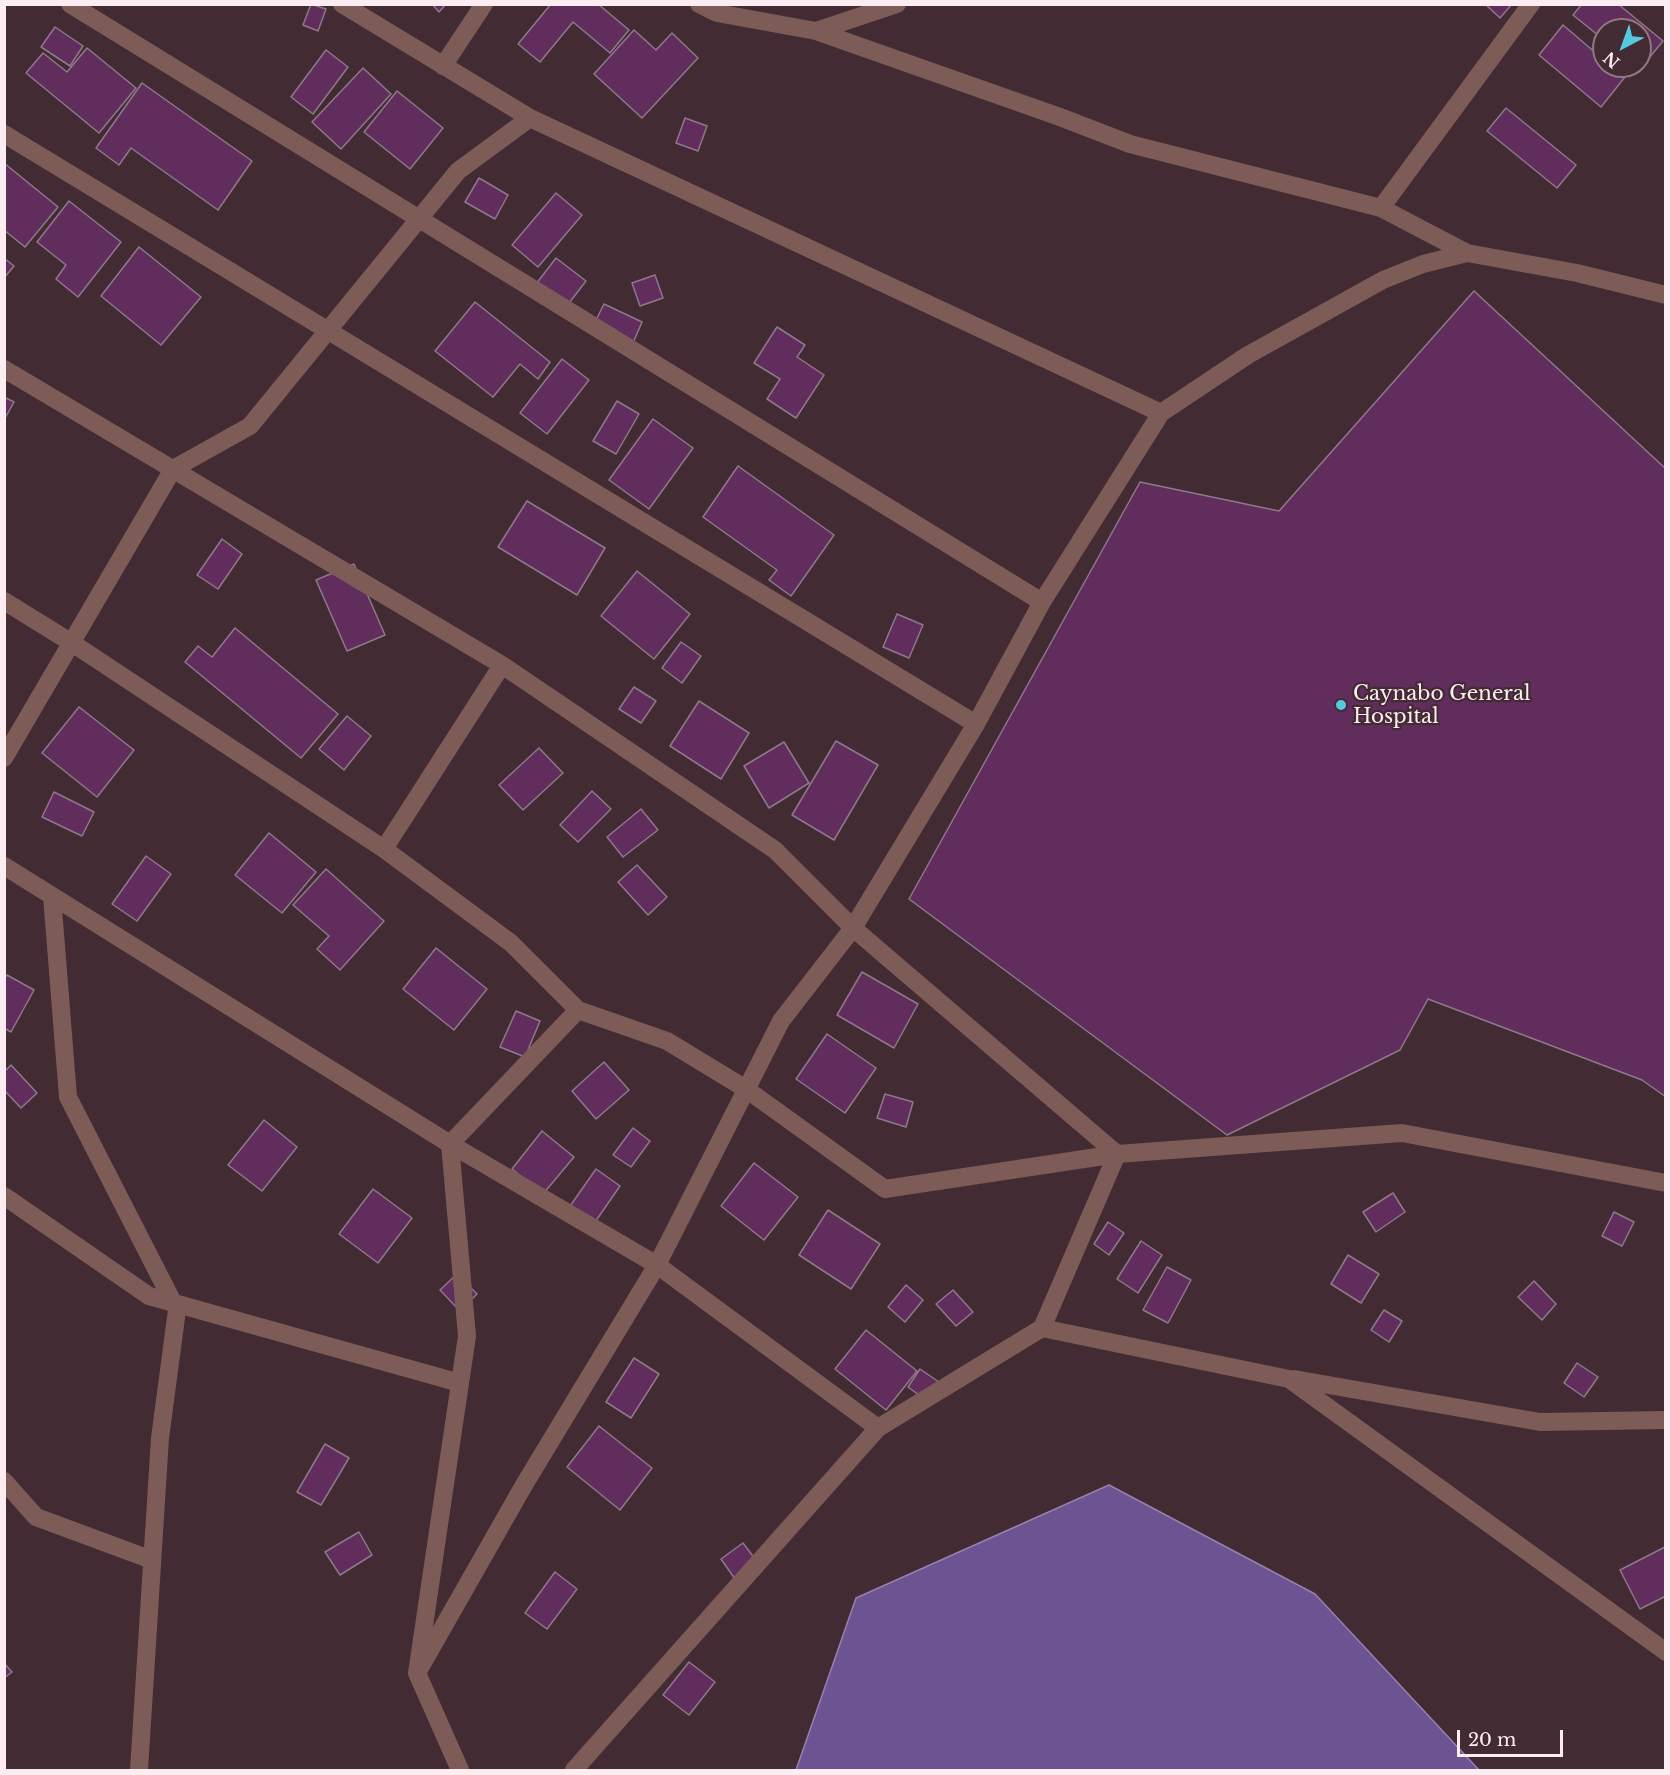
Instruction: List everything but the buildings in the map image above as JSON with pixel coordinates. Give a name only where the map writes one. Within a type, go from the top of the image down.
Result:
[{"type":"street","points":[[70,4],[1042,602]]},
{"type":"street","points":[[342,4],[530,118],[1161,413]]},
{"type":"street","points":[[443,66],[484,4]]},
{"type":"street","points":[[699,4],[717,13],[816,31],[1130,144],[1381,208],[1467,253],[1576,273],[1665,295]]},
{"type":"street","points":[[816,31],[897,4]]},
{"type":"street","points":[[1381,208],[1532,4]]},
{"type":"street","points":[[4,758],[173,469],[250,426],[458,171],[530,118]]},
{"type":"street","points":[[4,135],[976,724]]},
{"type":"street","points":[[417,1673],[524,1485],[657,1264],[782,1021],[852,928],[976,724],[1042,602],[1161,413],[1248,356],[1383,280],[1423,264],[1467,253]]},
{"type":"street","points":[[4,369],[502,665],[775,850],[852,928],[1117,1154]]},
{"type":"street","points":[[4,601],[72,643],[384,849],[511,943],[578,1010],[667,1041],[746,1089],[885,1189],[1117,1154],[1402,1133],[1665,1183]]},
{"type":"street","points":[[384,849],[502,665]]},
{"type":"street","points":[[4,866],[450,1144],[657,1264],[878,1428]]},
{"type":"street","points":[[52,896],[68,1097],[177,1310],[160,1438],[139,1770]]},
{"type":"street","points":[[460,1770],[417,1673],[467,1336],[450,1144],[578,1010]]},
{"type":"street","points":[[574,1770],[878,1428],[1042,1328],[1117,1154]]},
{"type":"street","points":[[4,1196],[149,1296],[460,1383]]},
{"type":"street","points":[[1042,1328],[1290,1378],[1540,1422],[1665,1420]]},
{"type":"street","points":[[1290,1378],[1665,1652]]},
{"type":"street","points":[[4,1481],[36,1517],[152,1560]]},
{"type":"shaded area","points":[[1109,1485],[1315,1594],[1479,1770],[796,1770],[856,1598]]},
{"type":"place","name":"Caynabo General Hospital","points":[[1341,705]]}]
